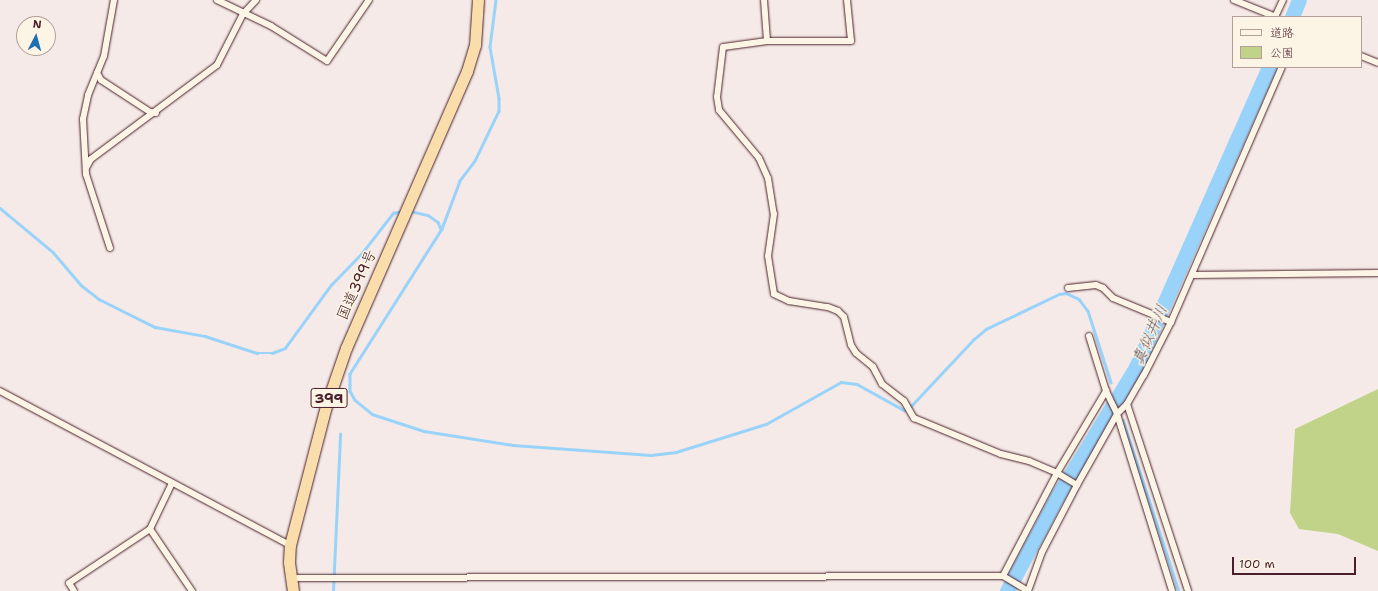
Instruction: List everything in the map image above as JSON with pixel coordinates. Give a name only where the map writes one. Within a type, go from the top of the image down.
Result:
[{"type":"highway","name":"国道399号","points":[[293,591],[290,578],[290,545],[326,406],[346,348],[467,71],[475,45],[478,0]]},
{"type":"street","points":[[110,248],[86,168],[83,118],[84,107],[104,56],[114,0]]},
{"type":"street","points":[[216,0],[271,26],[327,61],[369,0]]},
{"type":"street","points":[[86,168],[92,159],[156,113],[221,60],[243,14],[256,0]]},
{"type":"street","points":[[764,0],[767,41]]},
{"type":"street","points":[[847,0],[851,41],[767,41],[723,47],[717,97],[719,110],[759,158],[768,178],[774,214],[768,256],[774,294],[789,302],[828,307],[838,311],[844,318],[851,345],[856,353],[873,367],[882,384],[906,405],[910,414],[1001,454],[1029,461],[1076,484]]},
{"type":"street","points":[[1234,0],[1273,16]]},
{"type":"street","points":[[1275,16],[1283,0]]},
{"type":"street","points":[[1362,56],[1378,63]]},
{"type":"street","points":[[290,578],[1005,577],[1027,590],[1042,552],[1076,484],[1117,413],[1127,404],[1192,275],[1282,68]]},
{"type":"street","points":[[97,73],[101,80],[150,112],[156,113]]},
{"type":"street","points":[[1192,275],[1378,273]]},
{"type":"street","points":[[1068,288],[1096,284],[1103,288],[1113,298],[1169,321]]},
{"type":"street","points":[[1089,336],[1106,393],[1117,413],[1172,591]]},
{"type":"street","points":[[0,391],[290,545]]},
{"type":"street","points":[[1005,577],[1058,474],[1106,393]]},
{"type":"street","points":[[1127,404],[1188,591]]},
{"type":"street","points":[[74,591],[68,584],[150,529],[172,483]]},
{"type":"street","points":[[150,529],[192,591]]},
{"type":"green space","points":[[1378,389],[1378,551],[1338,534],[1299,529],[1290,513],[1295,429]]},
{"type":"waterway","points":[[496,0],[490,47],[499,98],[499,111],[475,161],[460,181],[442,229],[350,374],[350,391],[355,400],[372,414],[424,431],[513,445],[651,455],[676,452],[766,424],[841,382],[857,384],[904,410],[911,406],[973,340],[986,329],[1059,294],[1066,293],[1079,299],[1088,311],[1111,382]]},
{"type":"waterway","name":"真似井川","points":[[1292,16],[1299,0]]},
{"type":"waterway","name":"真似井川","points":[[1007,591],[1057,497],[1136,367],[1269,68]]},
{"type":"waterway","points":[[0,208],[53,252],[81,285],[99,299],[155,327],[205,336],[257,353],[272,353],[285,348],[331,285],[362,253],[393,213],[403,211]]},
{"type":"waterway","points":[[410,211],[428,215],[438,222],[441,229]]},
{"type":"waterway","points":[[1123,420],[1179,591]]},
{"type":"waterway","points":[[333,591],[340,434]]}]
